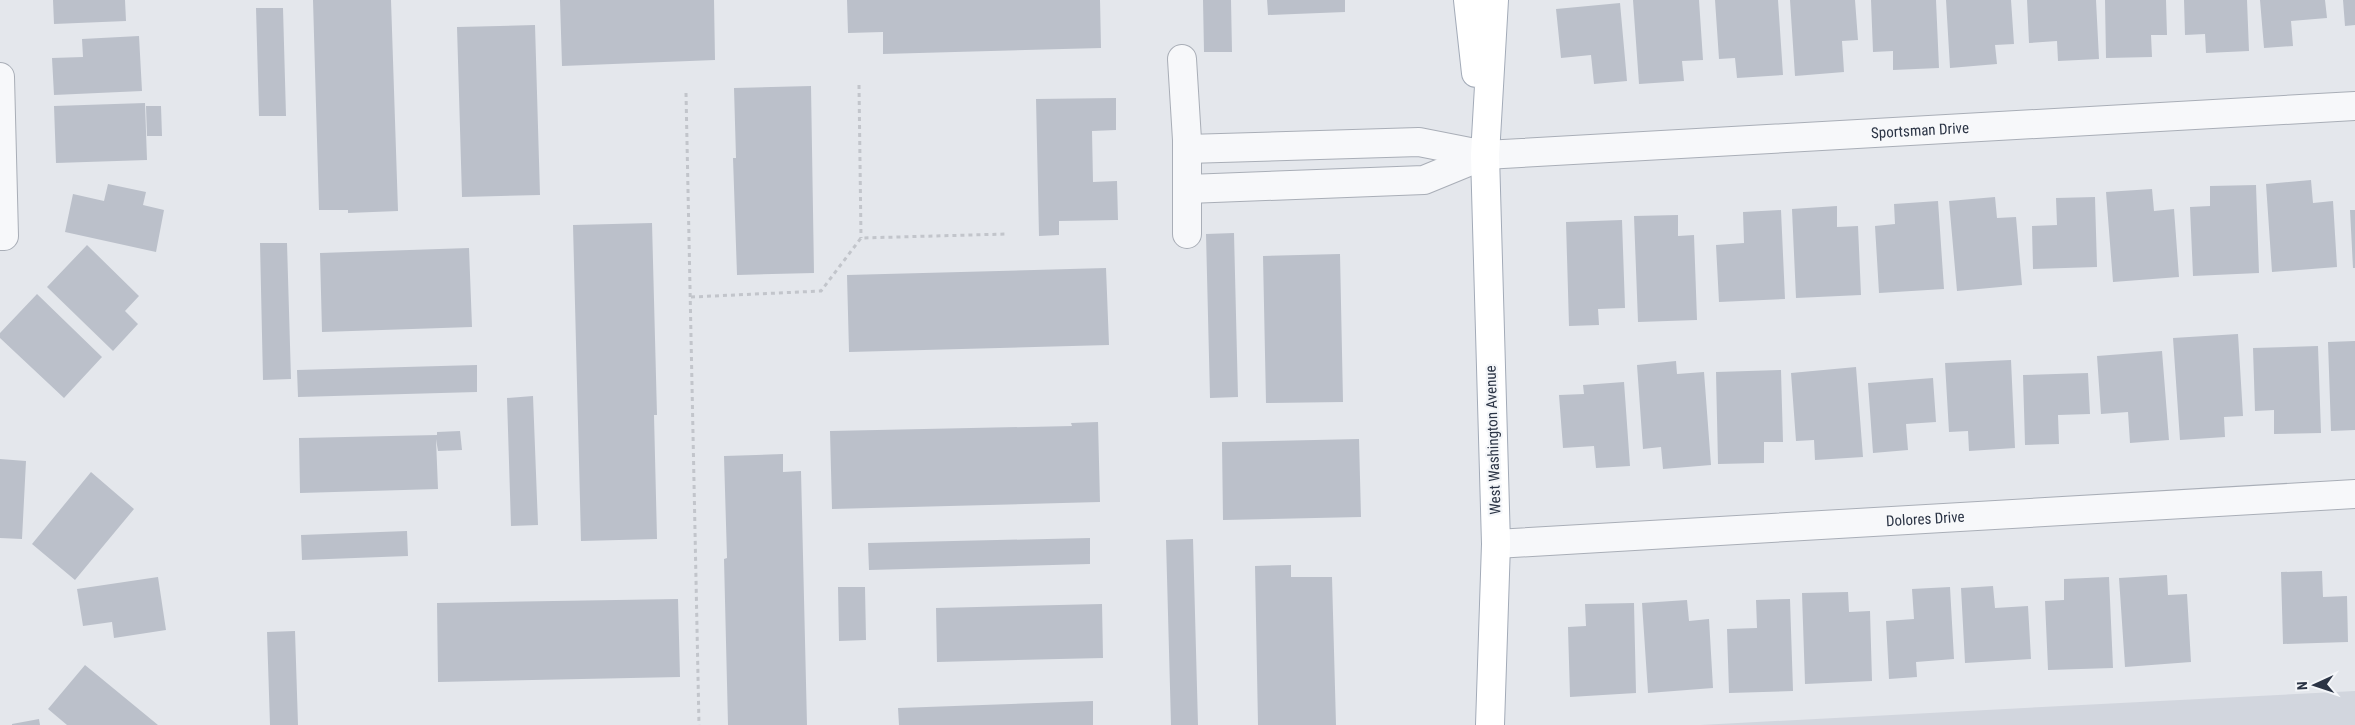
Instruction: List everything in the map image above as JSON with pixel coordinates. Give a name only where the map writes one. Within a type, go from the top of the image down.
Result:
[{"type":"main road","name":"West Washington Avenue","points":[[1468,0],[1485,155],[1496,544],[1490,725]]},
{"type":"main road","name":"West Washington Avenue","points":[[1485,155],[1494,0]]},
{"type":"street","points":[[1182,59],[1187,149],[1187,234]]},
{"type":"street","points":[[0,77],[2,236]]},
{"type":"street","name":"Sportsman Drive","points":[[1485,155],[2355,106]]},
{"type":"street","points":[[1187,149],[1419,142],[1485,155]]},
{"type":"street","points":[[1188,189],[1424,180],[1485,155]]},
{"type":"street","name":"Dolores Drive","points":[[1496,544],[2355,494]]},
{"type":"path","points":[[691,297],[821,291],[861,238],[859,85]]},
{"type":"path","points":[[686,93],[699,725]]},
{"type":"path","points":[[861,238],[1007,234]]},
{"type":"shaded area","points":[[2355,691],[2355,725],[1700,725],[2042,707]]},
{"type":"building","points":[[53,0],[125,0],[126,21],[54,24]]},
{"type":"building","points":[[313,0],[391,0],[398,211],[348,213],[348,210],[319,210]]},
{"type":"building","points":[[560,0],[714,0],[715,60],[562,66]]},
{"type":"building","points":[[847,0],[1100,0],[1101,48],[883,54],[883,32],[848,33]]},
{"type":"building","points":[[1203,0],[1231,0],[1232,52],[1204,52]]},
{"type":"building","points":[[1267,0],[1345,0],[1345,12],[1268,15]]},
{"type":"building","points":[[1633,0],[1699,0],[1703,60],[1682,61],[1684,81],[1639,84]]},
{"type":"building","points":[[1715,0],[1778,0],[1783,75],[1737,78],[1735,58],[1719,59]]},
{"type":"building","points":[[1790,0],[1855,0],[1858,40],[1842,41],[1844,72],[1795,76]]},
{"type":"building","points":[[1871,0],[1936,0],[1939,68],[1893,70],[1893,51],[1873,52]]},
{"type":"building","points":[[1946,0],[2011,0],[2014,44],[1995,45],[1997,64],[1950,68]]},
{"type":"building","points":[[2027,0],[2096,0],[2099,59],[2058,61],[2057,41],[2029,43]]},
{"type":"building","points":[[2105,0],[2166,0],[2167,35],[2151,35],[2152,57],[2106,58]]},
{"type":"building","points":[[2184,0],[2247,0],[2249,51],[2206,53],[2205,34],[2185,35]]},
{"type":"building","points":[[2260,0],[2325,0],[2327,18],[2291,21],[2293,46],[2264,48]]},
{"type":"building","points":[[2343,0],[2355,0],[2355,25],[2345,26]]},
{"type":"building","points":[[1620,3],[1627,81],[1594,84],[1591,55],[1561,58],[1556,9]]},
{"type":"building","points":[[256,8],[283,8],[286,116],[259,116]]},
{"type":"building","points":[[535,25],[540,195],[462,197],[457,27]]},
{"type":"building","points":[[139,36],[142,91],[54,95],[52,58],[83,57],[82,39]]},
{"type":"building","points":[[811,86],[814,273],[737,275],[733,158],[736,158],[734,88]]},
{"type":"building","points":[[1116,98],[1116,130],[1092,131],[1093,182],[1117,181],[1118,220],[1059,221],[1059,235],[1039,236],[1036,99]]},
{"type":"building","points":[[145,103],[147,160],[56,163],[54,106]]},
{"type":"building","points":[[146,106],[161,106],[162,136],[147,136]]},
{"type":"building","points":[[2311,180],[2313,203],[2333,201],[2337,267],[2272,272],[2266,184]]},
{"type":"building","points":[[108,184],[146,192],[143,205],[164,210],[156,252],[65,232],[73,194],[104,201]]},
{"type":"building","points":[[2256,185],[2259,273],[2193,276],[2190,207],[2210,206],[2210,186]]},
{"type":"building","points":[[2152,189],[2154,211],[2174,209],[2179,277],[2113,282],[2106,192]]},
{"type":"building","points":[[1995,197],[1997,218],[2016,217],[2022,285],[1957,291],[1949,201]]},
{"type":"building","points":[[2095,197],[2097,267],[2033,269],[2032,226],[2057,225],[2056,198]]},
{"type":"building","points":[[1938,201],[1944,289],[1879,293],[1875,226],[1895,224],[1894,204]]},
{"type":"building","points":[[1837,206],[1837,227],[1858,226],[1861,295],[1796,298],[1792,209]]},
{"type":"building","points":[[1781,210],[1785,299],[1719,302],[1716,245],[1744,243],[1743,212]]},
{"type":"building","points":[[2350,210],[2355,210],[2355,268],[2353,268]]},
{"type":"building","points":[[1678,215],[1678,236],[1694,235],[1697,320],[1638,322],[1634,216]]},
{"type":"building","points":[[1622,220],[1625,308],[1598,309],[1599,325],[1569,326],[1566,222]]},
{"type":"building","points":[[652,223],[657,415],[654,415],[657,539],[581,541],[573,225]]},
{"type":"building","points":[[1234,233],[1238,397],[1210,398],[1206,234]]},
{"type":"building","points":[[260,243],[287,243],[291,379],[263,380]]},
{"type":"building","points":[[87,245],[139,296],[125,311],[138,324],[113,351],[47,287]]},
{"type":"building","points":[[469,248],[472,327],[322,332],[320,253]]},
{"type":"building","points":[[1340,254],[1343,402],[1266,403],[1263,256]]},
{"type":"building","points":[[1106,268],[1109,345],[849,352],[847,275]]},
{"type":"building","points":[[37,294],[102,357],[64,398],[0,338],[0,333]]},
{"type":"building","points":[[2238,334],[2243,416],[2224,417],[2225,437],[2180,440],[2173,338]]},
{"type":"building","points":[[2355,341],[2355,430],[2331,431],[2328,342]]},
{"type":"building","points":[[2318,346],[2321,433],[2274,434],[2274,410],[2255,411],[2253,348]]},
{"type":"building","points":[[2162,351],[2169,440],[2130,443],[2128,412],[2101,414],[2097,356]]},
{"type":"building","points":[[2011,360],[2015,448],[1969,451],[1968,431],[1949,432],[1945,363]]},
{"type":"building","points":[[1676,361],[1677,374],[1704,372],[1711,465],[1663,469],[1661,447],[1643,449],[1637,365]]},
{"type":"building","points":[[477,365],[477,392],[298,397],[297,370]]},
{"type":"building","points":[[1856,367],[1863,457],[1815,460],[1814,440],[1796,441],[1791,373]]},
{"type":"building","points":[[1781,370],[1783,442],[1764,442],[1764,463],[1718,464],[1716,372]]},
{"type":"building","points":[[2088,373],[2090,414],[2058,415],[2059,444],[2025,445],[2023,375]]},
{"type":"building","points":[[1933,378],[1936,422],[1906,424],[1908,450],[1873,453],[1868,383]]},
{"type":"building","points":[[1624,382],[1630,466],[1596,468],[1594,446],[1563,448],[1559,395],[1584,394],[1583,385]]},
{"type":"building","points":[[533,396],[538,525],[511,526],[507,398]]},
{"type":"building","points":[[1098,422],[1100,502],[832,509],[830,431],[1072,426],[1071,423]]},
{"type":"building","points":[[460,431],[462,450],[438,451],[436,439],[438,489],[300,493],[299,438],[437,435],[437,432]]},
{"type":"building","points":[[1359,439],[1361,517],[1223,520],[1222,442]]},
{"type":"building","points":[[783,454],[783,472],[801,471],[807,725],[728,725],[724,559],[727,558],[724,456]]},
{"type":"building","points":[[0,459],[26,461],[22,539],[0,538]]},
{"type":"building","points":[[91,472],[134,509],[75,580],[32,544]]},
{"type":"building","points":[[407,531],[408,556],[302,560],[301,535]]},
{"type":"building","points":[[1090,538],[1090,564],[869,570],[868,543]]},
{"type":"building","points":[[1193,539],[1198,725],[1171,725],[1166,540]]},
{"type":"building","points":[[1291,565],[1291,577],[1332,577],[1336,725],[1258,725],[1255,566]]},
{"type":"building","points":[[2322,571],[2323,597],[2347,596],[2348,642],[2283,644],[2281,572]]},
{"type":"building","points":[[2167,575],[2168,595],[2187,594],[2191,662],[2125,667],[2119,578]]},
{"type":"building","points":[[158,577],[166,630],[114,638],[112,622],[83,626],[77,589]]},
{"type":"building","points":[[2109,577],[2113,668],[2048,670],[2045,601],[2064,600],[2064,579]]},
{"type":"building","points":[[1993,586],[1995,608],[2028,606],[2031,659],[1965,663],[1961,588]]},
{"type":"building","points":[[838,587],[865,587],[866,640],[839,641]]},
{"type":"building","points":[[1950,587],[1954,659],[1916,662],[1917,677],[1889,679],[1886,621],[1914,619],[1912,589]]},
{"type":"building","points":[[1848,592],[1849,612],[1870,611],[1872,681],[1805,684],[1802,593]]},
{"type":"building","points":[[678,599],[680,677],[438,682],[437,603]]},
{"type":"building","points":[[1790,599],[1793,691],[1729,693],[1727,629],[1757,628],[1756,600]]},
{"type":"building","points":[[1687,600],[1689,621],[1709,619],[1713,688],[1648,693],[1642,603]]},
{"type":"building","points":[[1634,603],[1636,693],[1570,697],[1568,627],[1586,626],[1585,604]]},
{"type":"building","points":[[1102,604],[1103,658],[937,662],[936,608]]},
{"type":"building","points":[[295,631],[298,725],[270,725],[267,632]]},
{"type":"building","points":[[85,665],[158,725],[67,725],[48,709]]},
{"type":"building","points":[[1093,701],[1093,725],[899,725],[898,708]]},
{"type":"building","points":[[39,719],[40,725],[12,725],[12,724]]}]
